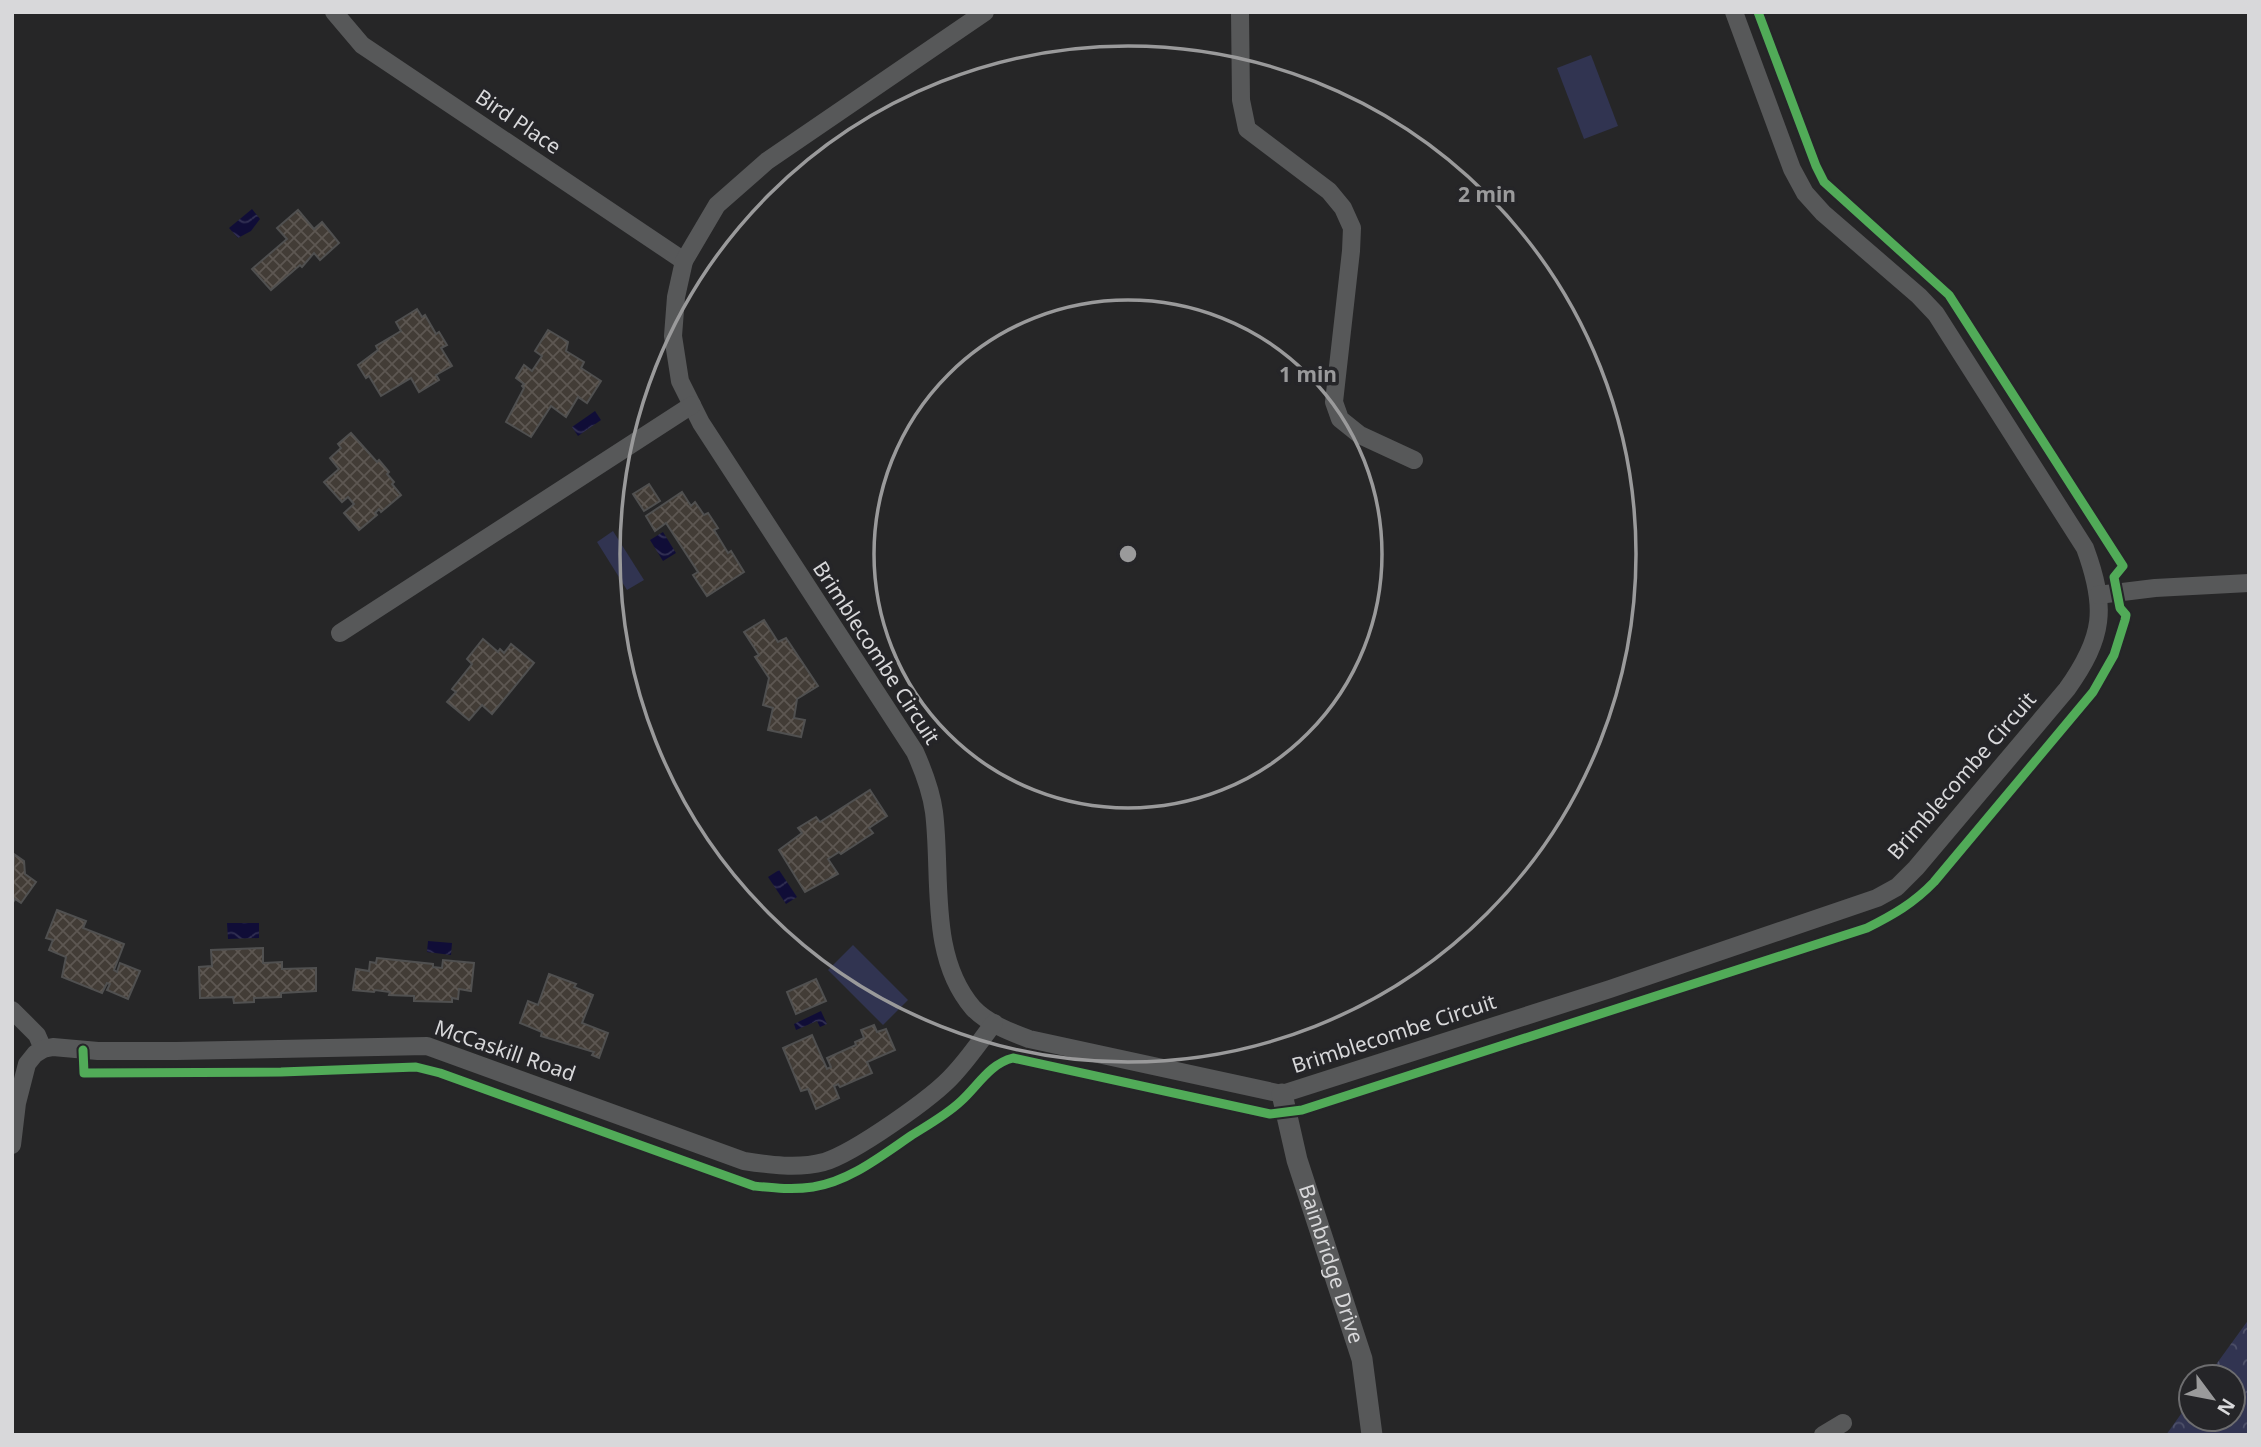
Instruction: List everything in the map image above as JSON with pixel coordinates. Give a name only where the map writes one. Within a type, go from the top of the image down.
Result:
[{"type":"street","name":"Bird Place","points":[[334,12],[362,45],[684,261]]},
{"type":"street","name":"Brimblecombe Circuit","points":[[985,12],[767,161],[717,205],[684,261],[676,297],[673,336],[680,381],[701,423],[915,752],[928,780],[934,813],[941,928],[958,986],[975,1009],[994,1023],[1029,1039],[1282,1094],[1610,989],[1864,903],[1897,887],[2067,689],[2085,663],[2096,638],[2100,616],[2095,573],[2070,521],[1936,314],[1823,213],[1805,193],[1792,169],[1734,12]]},
{"type":"street","points":[[1240,12],[1241,100],[1247,128],[1329,191],[1343,208],[1352,228],[1334,402],[1340,419],[1360,435],[1414,460]]},
{"type":"street","points":[[340,632],[692,405]]},
{"type":"street","points":[[2098,595],[2249,583]]},
{"type":"street","points":[[12,1010],[37,1035],[43,1049],[27,1064],[17,1102],[12,1145]]},
{"type":"street","name":"McCaskill Road","points":[[43,1049],[53,1047],[98,1051],[176,1051],[426,1046],[744,1161],[782,1167],[824,1162],[857,1146],[911,1110],[953,1076],[994,1023]]},
{"type":"street","name":"Bainbridge Drive","points":[[1282,1094],[1297,1160],[1362,1359],[1372,1435]]},
{"type":"street","points":[[1823,1435],[1843,1423]]},
{"type":"green space","points":[[1591,55],[1618,126],[1584,139],[1557,68]]},
{"type":"green space","points":[[613,531],[644,580],[627,590],[597,542]]},
{"type":"green space","points":[[853,945],[908,1000],[883,1025],[828,970]]},
{"type":"green space","points":[[2249,1319],[2249,1435],[2166,1435],[2177,1420],[2177,1433],[2247,1433],[2247,1363],[2217,1363]]},
{"type":"water","points":[[252,209],[260,219],[251,231],[238,238],[229,228]]},
{"type":"water","points":[[595,411],[601,420],[578,436],[572,427]]},
{"type":"water","points":[[663,532],[676,553],[663,561],[650,540]]},
{"type":"water","points":[[779,870],[797,897],[786,904],[768,877]]},
{"type":"water","points":[[227,923],[259,923],[259,938],[228,939]]},
{"type":"water","points":[[428,941],[452,943],[451,955],[427,952]]},
{"type":"water","points":[[821,1011],[827,1024],[820,1027],[817,1021],[796,1030],[794,1024]]},
{"type":"building","points":[[298,210],[314,229],[322,222],[339,243],[320,260],[314,253],[302,267],[300,265],[271,290],[252,269],[287,239],[277,228]]},
{"type":"building","points":[[417,309],[422,317],[425,315],[436,334],[439,332],[447,345],[441,348],[452,366],[436,375],[439,380],[419,392],[411,378],[381,396],[369,376],[366,378],[358,365],[378,350],[376,346],[401,331],[396,322]]},
{"type":"building","points":[[548,330],[568,342],[566,351],[584,362],[581,368],[601,381],[587,403],[578,397],[566,417],[551,406],[531,437],[506,422],[524,388],[524,384],[516,378],[524,365],[532,371],[542,356],[535,351]]},
{"type":"building","points":[[351,433],[389,472],[387,474],[394,482],[392,484],[401,495],[381,512],[379,509],[375,513],[377,515],[359,530],[344,513],[354,504],[348,497],[342,502],[324,482],[339,469],[330,458],[341,448],[338,444]]},
{"type":"building","points":[[649,484],[660,501],[644,511],[633,494]]},
{"type":"building","points":[[682,492],[691,506],[695,502],[704,515],[708,513],[718,528],[714,530],[728,553],[731,551],[744,572],[707,596],[693,575],[698,572],[666,523],[655,531],[646,516]]},
{"type":"building","points":[[764,620],[778,642],[786,638],[818,686],[797,699],[794,718],[805,720],[801,737],[768,730],[773,708],[763,705],[769,678],[755,657],[759,655],[744,632]]},
{"type":"building","points":[[483,639],[498,652],[500,649],[504,653],[511,644],[534,663],[492,714],[482,705],[469,720],[447,702],[456,692],[452,689],[472,664],[467,659]]},
{"type":"building","points":[[870,790],[887,816],[869,828],[873,833],[841,854],[839,852],[828,859],[838,874],[805,892],[779,850],[802,833],[798,828],[816,817],[820,822]]},
{"type":"building","points":[[14,854],[24,861],[25,874],[36,882],[21,903],[15,899],[12,904]]},
{"type":"building","points":[[57,910],[86,921],[83,928],[124,944],[114,970],[117,972],[120,963],[140,971],[128,999],[107,990],[110,984],[107,983],[102,993],[62,977],[66,957],[49,950],[53,940],[46,938]]},
{"type":"building","points":[[263,948],[263,963],[282,962],[282,969],[316,968],[316,991],[281,993],[281,997],[254,998],[254,1002],[234,1003],[233,997],[200,998],[199,967],[212,966],[211,950]]},
{"type":"building","points":[[377,958],[433,964],[433,967],[442,968],[443,960],[474,963],[471,991],[459,989],[458,999],[452,998],[452,1002],[414,1001],[414,996],[389,995],[390,992],[375,990],[353,990],[356,969],[369,971],[370,962],[376,963]]},
{"type":"building","points":[[549,974],[576,984],[574,987],[593,995],[582,1023],[608,1033],[599,1058],[592,1055],[594,1052],[541,1036],[542,1032],[520,1023],[528,1001],[538,1005]]},
{"type":"building","points":[[816,979],[826,1001],[796,1014],[787,992]]},
{"type":"building","points":[[874,1025],[877,1032],[886,1029],[895,1050],[867,1062],[872,1073],[840,1087],[838,1084],[834,1086],[839,1098],[816,1109],[808,1089],[801,1091],[783,1048],[812,1035],[827,1069],[831,1067],[827,1058],[856,1045],[855,1042],[864,1038],[861,1030]]},
{"type":"cycle path","points":[[83,1050],[84,1073],[281,1072],[416,1067],[440,1073],[754,1186],[806,1188],[840,1179],[877,1159],[949,1111],[990,1070],[1013,1058],[1270,1114],[1302,1110],[1867,928],[1894,913],[1934,882],[2093,692],[2114,655],[2125,620],[2126,615],[2120,608],[2114,577],[2123,566],[1949,295],[1824,182],[1758,12]]}]
